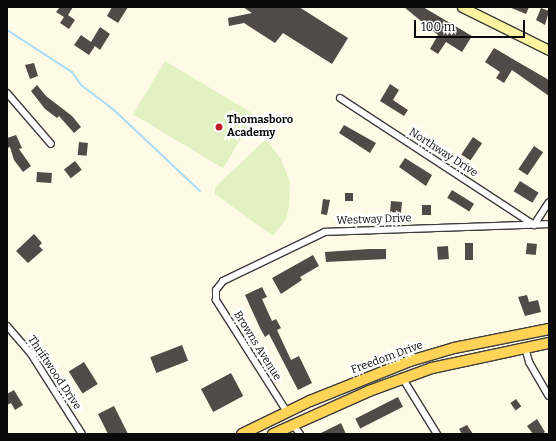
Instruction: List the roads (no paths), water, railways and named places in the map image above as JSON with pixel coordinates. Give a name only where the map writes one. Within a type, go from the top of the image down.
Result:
[{"type":"main road","name":"Freedom Drive","points":[[242,434],[287,412],[410,360],[454,348],[549,329]]},
{"type":"main road","points":[[274,434],[369,391],[454,362],[549,343]]},
{"type":"street","points":[[462,7],[549,50]]},
{"type":"street","points":[[7,93],[51,144]]},
{"type":"street","name":"Northway Drive","points":[[340,98],[534,225]]},
{"type":"street","points":[[534,225],[549,202]]},
{"type":"street","name":"Westway Drive","points":[[216,290],[223,281],[325,232],[549,224]]},
{"type":"street","name":"Browns Avenue","points":[[216,290],[216,300],[287,412]]},
{"type":"street","name":"Thriftwood Drive","points":[[7,326],[31,354],[82,434]]},
{"type":"street","points":[[525,347],[529,362],[549,396]]},
{"type":"street","points":[[403,379],[437,434]]},
{"type":"street","points":[[294,425],[300,434]]},
{"type":"waterway","points":[[7,30],[72,72],[81,85],[114,110],[200,191]]},
{"type":"place","name":"Thomasboro Academy","points":[[219,127]]}]
